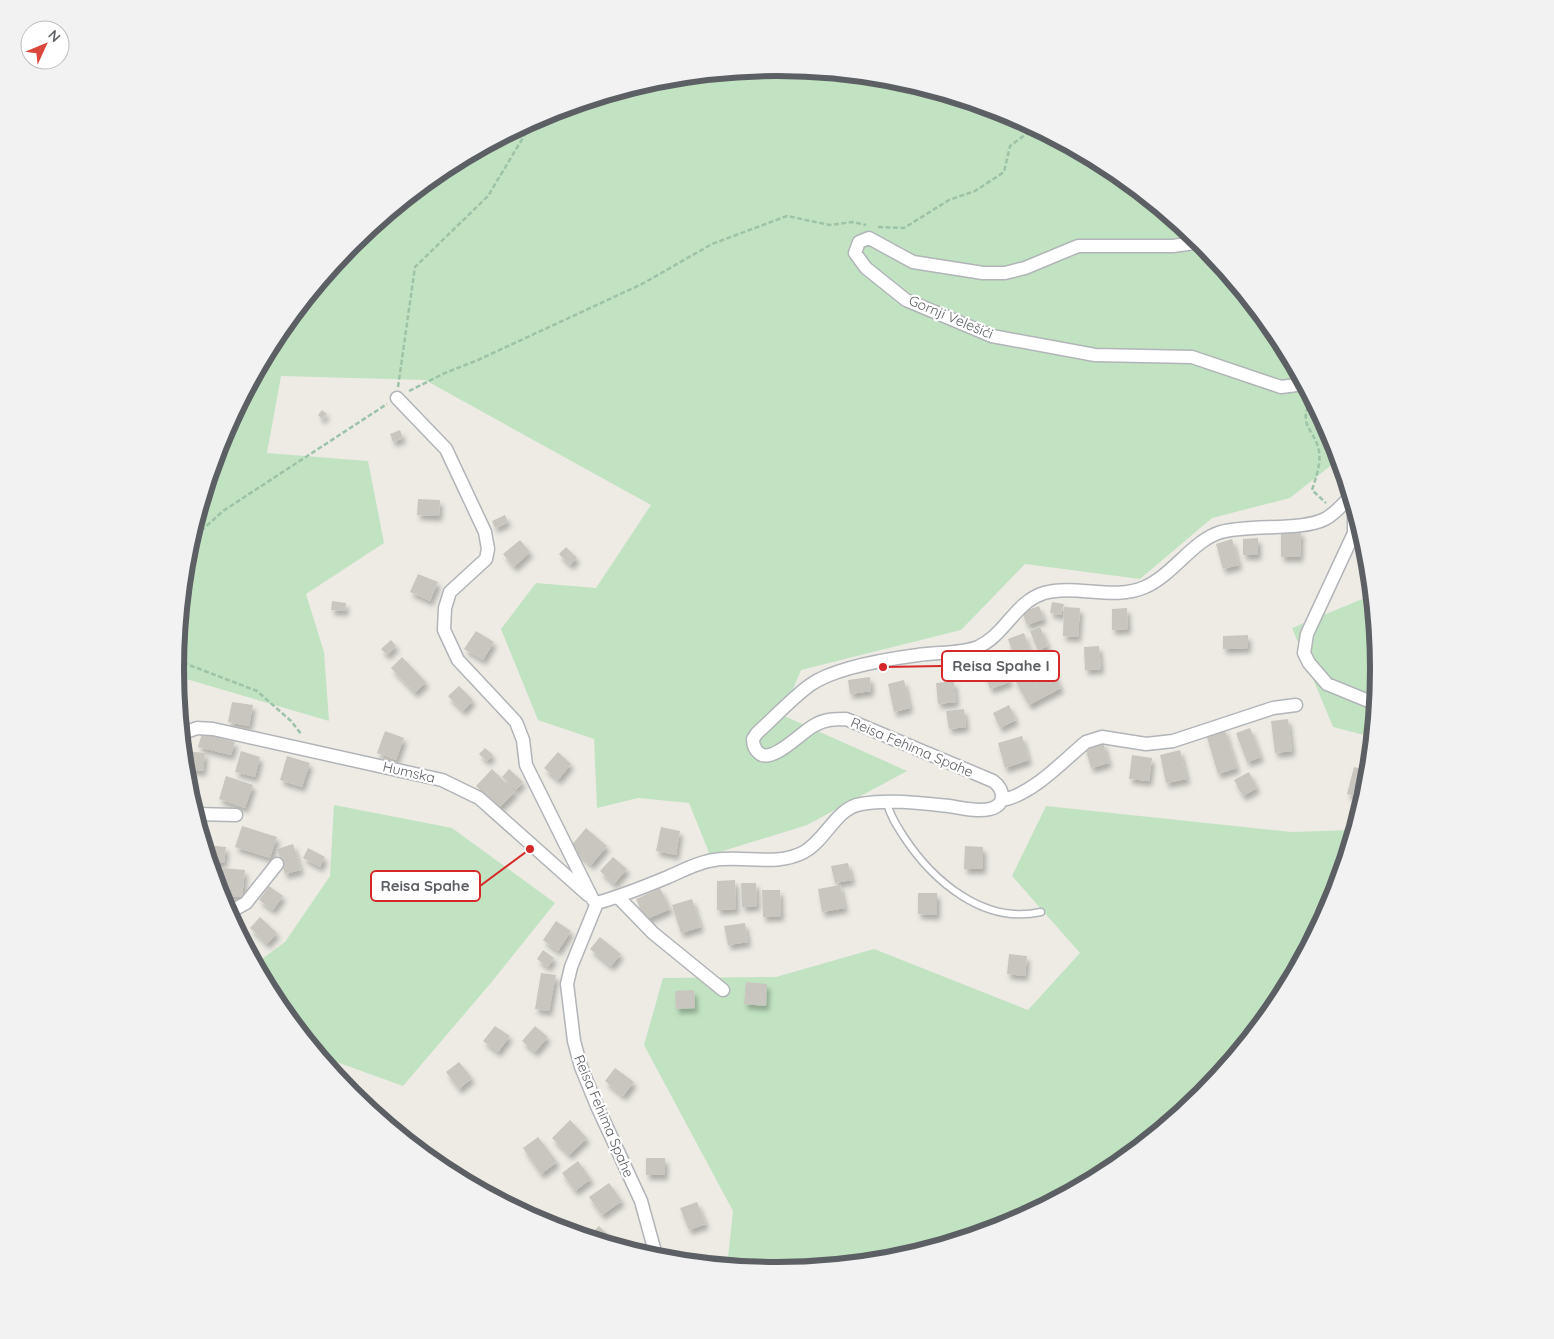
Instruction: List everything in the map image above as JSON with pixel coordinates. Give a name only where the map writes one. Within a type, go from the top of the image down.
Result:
[{"type":"street","name":"Gornji Velešići","points":[[1189,244],[1173,246],[1078,246],[1025,268],[1006,273],[984,273],[913,262],[869,238],[859,242],[855,253],[866,268],[906,300],[992,336],[1095,355],[1192,357],[1281,387],[1297,385]]},
{"type":"street","points":[[397,398],[446,450],[485,532],[488,548],[486,559],[450,592],[445,608],[444,630],[458,660],[516,722],[523,740],[526,765],[595,902],[619,898],[713,860],[780,860],[804,852],[823,836],[844,812],[858,804],[887,803],[981,810],[995,808],[1002,800],[1013,798],[1026,791],[1086,742],[1096,737],[1146,744],[1173,741],[1258,712],[1296,705]]},
{"type":"street","name":"Reisa Fehima Spahe","points":[[1002,800],[1003,795],[999,786],[986,778],[914,750],[846,719],[833,718],[815,724],[768,756],[761,756],[756,751],[753,739],[757,733],[809,686],[829,675],[917,655],[975,648],[990,639],[1019,608],[1036,596],[1055,591],[1137,590],[1164,576],[1214,535],[1236,529],[1310,523],[1326,519],[1345,501]]},
{"type":"street","points":[[1354,533],[1307,634],[1304,653],[1312,667],[1327,684],[1369,701]]},
{"type":"street","name":"Humska","points":[[187,732],[197,728],[213,729],[442,780],[479,798],[595,902]]},
{"type":"street","points":[[202,814],[236,815]]},
{"type":"street","points":[[235,909],[246,903],[277,864]]},
{"type":"street","points":[[619,898],[654,933],[723,990]]},
{"type":"street","name":"Reisa Fehima Spahe","points":[[595,902],[571,967],[567,984],[574,1041],[581,1067],[641,1201],[654,1250]]},
{"type":"lane","points":[[887,803],[889,812],[912,849],[930,870],[949,887],[971,902],[992,910],[1010,914],[1041,912]]},
{"type":"path","points":[[397,398],[415,267],[488,196],[526,132]]},
{"type":"path","points":[[200,532],[223,511],[397,398],[446,372],[478,360],[642,284],[712,244],[787,216],[830,225],[853,222],[870,226],[904,228],[949,200],[975,191],[1004,172],[1010,146],[1028,132]]},
{"type":"path","points":[[1308,406],[1306,409],[1305,424],[1318,449],[1319,465],[1312,490],[1322,500],[1337,510]]},
{"type":"path","points":[[184,663],[257,691],[291,721],[316,752]]},
{"type":"green space","points":[[777,76],[854,81],[931,96],[1004,121],[1039,137],[1107,176],[1138,199],[1168,223],[1223,278],[1248,308],[1291,373],[1309,407],[1333,464],[1290,498],[1212,518],[1140,579],[1025,564],[961,630],[801,670],[782,715],[907,771],[807,825],[710,855],[689,803],[638,798],[597,808],[594,739],[538,720],[501,629],[536,583],[596,588],[651,505],[425,380],[281,376],[267,453],[368,461],[384,543],[306,594],[324,652],[329,721],[184,678],[185,631],[195,554],[215,479],[245,407],[263,373],[306,308],[331,278],[386,223],[447,176],[515,137],[550,121],[623,96],[700,81],[738,78]]},
{"type":"green space","points":[[1366,598],[1370,670],[1366,736],[1333,727],[1292,628]]},
{"type":"green space","points":[[334,805],[452,828],[555,903],[490,984],[403,1086],[331,1061],[306,1031],[260,960],[285,942],[330,876]]},
{"type":"green space","points":[[1046,806],[1292,832],[1348,830],[1325,897],[1309,932],[1291,966],[1248,1031],[1223,1061],[1168,1116],[1107,1163],[1039,1202],[1004,1218],[931,1243],[854,1258],[777,1263],[728,1260],[733,1211],[644,1045],[663,978],[776,977],[874,949],[1028,1010],[1080,953],[1012,876]]},
{"type":"building","points":[[322,410],[327,414],[322,419],[318,415]]},
{"type":"building","points":[[400,430],[403,438],[393,442],[390,434]]},
{"type":"building","points":[[418,499],[440,500],[439,516],[417,515]]},
{"type":"building","points":[[505,515],[508,522],[495,528],[492,521]]},
{"type":"building","points":[[1281,531],[1301,531],[1300,557],[1281,557]]},
{"type":"building","points":[[1258,538],[1258,555],[1243,555],[1243,539]]},
{"type":"building","points":[[1232,539],[1239,565],[1223,569],[1216,544]]},
{"type":"building","points":[[520,540],[530,552],[514,567],[503,554]]},
{"type":"building","points":[[566,547],[577,558],[570,565],[559,554]]},
{"type":"building","points":[[418,574],[438,582],[430,601],[410,592]]},
{"type":"building","points":[[332,601],[346,603],[345,611],[331,610]]},
{"type":"building","points":[[1052,602],[1064,604],[1061,615],[1050,613]]},
{"type":"building","points":[[1039,606],[1044,619],[1027,625],[1022,612]]},
{"type":"building","points":[[1064,607],[1080,608],[1078,637],[1063,636]]},
{"type":"building","points":[[1127,608],[1128,629],[1112,630],[1112,609]]},
{"type":"building","points":[[1040,627],[1048,646],[1038,651],[1030,631]]},
{"type":"building","points":[[476,631],[494,642],[483,660],[464,649]]},
{"type":"building","points":[[1024,633],[1033,659],[1017,665],[1008,639]]},
{"type":"building","points":[[1248,635],[1248,648],[1223,649],[1223,636]]},
{"type":"building","points":[[391,640],[396,646],[387,655],[381,649]]},
{"type":"building","points":[[1099,646],[1101,669],[1085,670],[1084,647]]},
{"type":"building","points":[[1000,653],[1010,682],[990,689],[980,660]]},
{"type":"building","points":[[402,657],[426,682],[415,693],[391,668]]},
{"type":"building","points":[[1049,662],[1061,688],[1029,705],[1014,679],[1028,672],[1040,693],[1030,671]]},
{"type":"building","points":[[870,677],[871,691],[850,694],[848,680]]},
{"type":"building","points":[[904,680],[910,708],[894,712],[888,684]]},
{"type":"building","points":[[954,681],[956,702],[938,704],[936,683]]},
{"type":"building","points":[[459,686],[473,700],[463,711],[448,696]]},
{"type":"building","points":[[232,702],[253,705],[249,726],[228,722]]},
{"type":"building","points":[[1009,705],[1016,720],[1000,728],[993,713]]},
{"type":"building","points":[[964,709],[966,727],[949,729],[946,711]]},
{"type":"building","points":[[1288,719],[1292,751],[1275,753],[1271,721]]},
{"type":"building","points":[[1224,728],[1237,768],[1218,774],[1206,734]]},
{"type":"building","points":[[1250,728],[1261,757],[1247,762],[1236,733]]},
{"type":"building","points":[[385,731],[404,738],[396,760],[377,753]]},
{"type":"building","points":[[202,733],[235,742],[231,755],[198,747]]},
{"type":"building","points":[[1022,736],[1029,760],[1005,768],[998,743]]},
{"type":"building","points":[[1103,742],[1109,763],[1091,768],[1085,747]]},
{"type":"building","points":[[485,748],[493,755],[487,761],[479,754]]},
{"type":"building","points":[[1180,750],[1187,779],[1166,783],[1160,755]]},
{"type":"building","points":[[190,751],[205,753],[203,771],[193,770]]},
{"type":"building","points":[[241,751],[260,757],[255,777],[235,772]]},
{"type":"building","points":[[558,752],[571,764],[558,780],[544,768]]},
{"type":"building","points":[[1132,755],[1152,758],[1149,781],[1129,779]]},
{"type":"building","points":[[287,756],[310,763],[302,787],[280,780]]},
{"type":"building","points":[[1354,767],[1362,769],[1356,797],[1347,794]]},
{"type":"building","points":[[492,769],[515,792],[499,808],[476,786]]},
{"type":"building","points":[[509,769],[523,782],[516,790],[502,777]]},
{"type":"building","points":[[1249,772],[1257,788],[1243,796],[1234,780]]},
{"type":"building","points":[[226,776],[253,785],[245,808],[219,799]]},
{"type":"building","points":[[242,826],[277,837],[270,858],[235,847]]},
{"type":"building","points":[[661,827],[680,831],[676,855],[656,851]]},
{"type":"building","points":[[586,828],[607,846],[591,865],[570,847]]},
{"type":"building","points":[[293,844],[301,870],[285,874],[277,849]]},
{"type":"building","points":[[211,845],[226,847],[224,863],[216,862]]},
{"type":"building","points":[[965,846],[983,847],[983,869],[964,869]]},
{"type":"building","points":[[308,848],[325,857],[320,867],[303,858]]},
{"type":"building","points":[[613,857],[627,869],[614,884],[600,871]]},
{"type":"building","points":[[848,863],[852,880],[835,883],[831,866]]},
{"type":"building","points":[[223,868],[245,870],[242,897],[229,896],[222,879]]},
{"type":"building","points":[[735,880],[736,909],[717,910],[717,881]]},
{"type":"building","points":[[741,883],[756,883],[757,906],[742,907]]},
{"type":"building","points":[[840,885],[845,908],[822,912],[818,889]]},
{"type":"building","points":[[269,886],[283,896],[273,910],[259,900]]},
{"type":"building","points":[[660,888],[670,909],[645,920],[636,899]]},
{"type":"building","points":[[762,890],[780,890],[781,916],[763,917]]},
{"type":"building","points":[[918,893],[937,893],[937,915],[918,914]]},
{"type":"building","points":[[692,899],[701,927],[681,933],[672,905]]},
{"type":"building","points":[[260,917],[277,933],[267,944],[250,928]]},
{"type":"building","points":[[556,921],[571,931],[558,951],[543,940]]},
{"type":"building","points":[[745,923],[748,942],[728,945],[724,926]]},
{"type":"building","points":[[600,937],[621,954],[611,966],[590,949]]},
{"type":"building","points":[[543,950],[554,958],[548,967],[537,959]]},
{"type":"building","points":[[1009,954],[1027,956],[1025,976],[1007,974]]},
{"type":"building","points":[[541,973],[556,975],[549,1011],[535,1009]]},
{"type":"building","points":[[746,982],[767,984],[766,1006],[744,1004]]},
{"type":"building","points":[[694,990],[695,1008],[676,1009],[675,991]]},
{"type":"building","points":[[495,1026],[510,1036],[498,1052],[483,1041]]},
{"type":"building","points":[[535,1026],[548,1037],[535,1052],[522,1041]]},
{"type":"building","points":[[459,1062],[472,1078],[459,1089],[446,1072]]},
{"type":"building","points":[[615,1068],[634,1082],[623,1096],[605,1081]]},
{"type":"building","points":[[570,1120],[587,1138],[569,1155],[552,1138]]},
{"type":"building","points":[[538,1137],[557,1162],[541,1174],[523,1148]]},
{"type":"building","points":[[646,1158],[665,1158],[665,1175],[646,1175]]},
{"type":"building","points":[[578,1161],[591,1179],[575,1191],[562,1173]]},
{"type":"building","points":[[609,1183],[622,1201],[602,1215],[589,1197]]},
{"type":"building","points":[[697,1202],[706,1224],[689,1230],[680,1208]]},
{"type":"building","points":[[599,1226],[613,1240],[592,1233]]},
{"type":"place","name":"Reisa Spahe I","points":[[883,667]]},
{"type":"place","name":"Reisa Spahe","points":[[530,849]]}]
